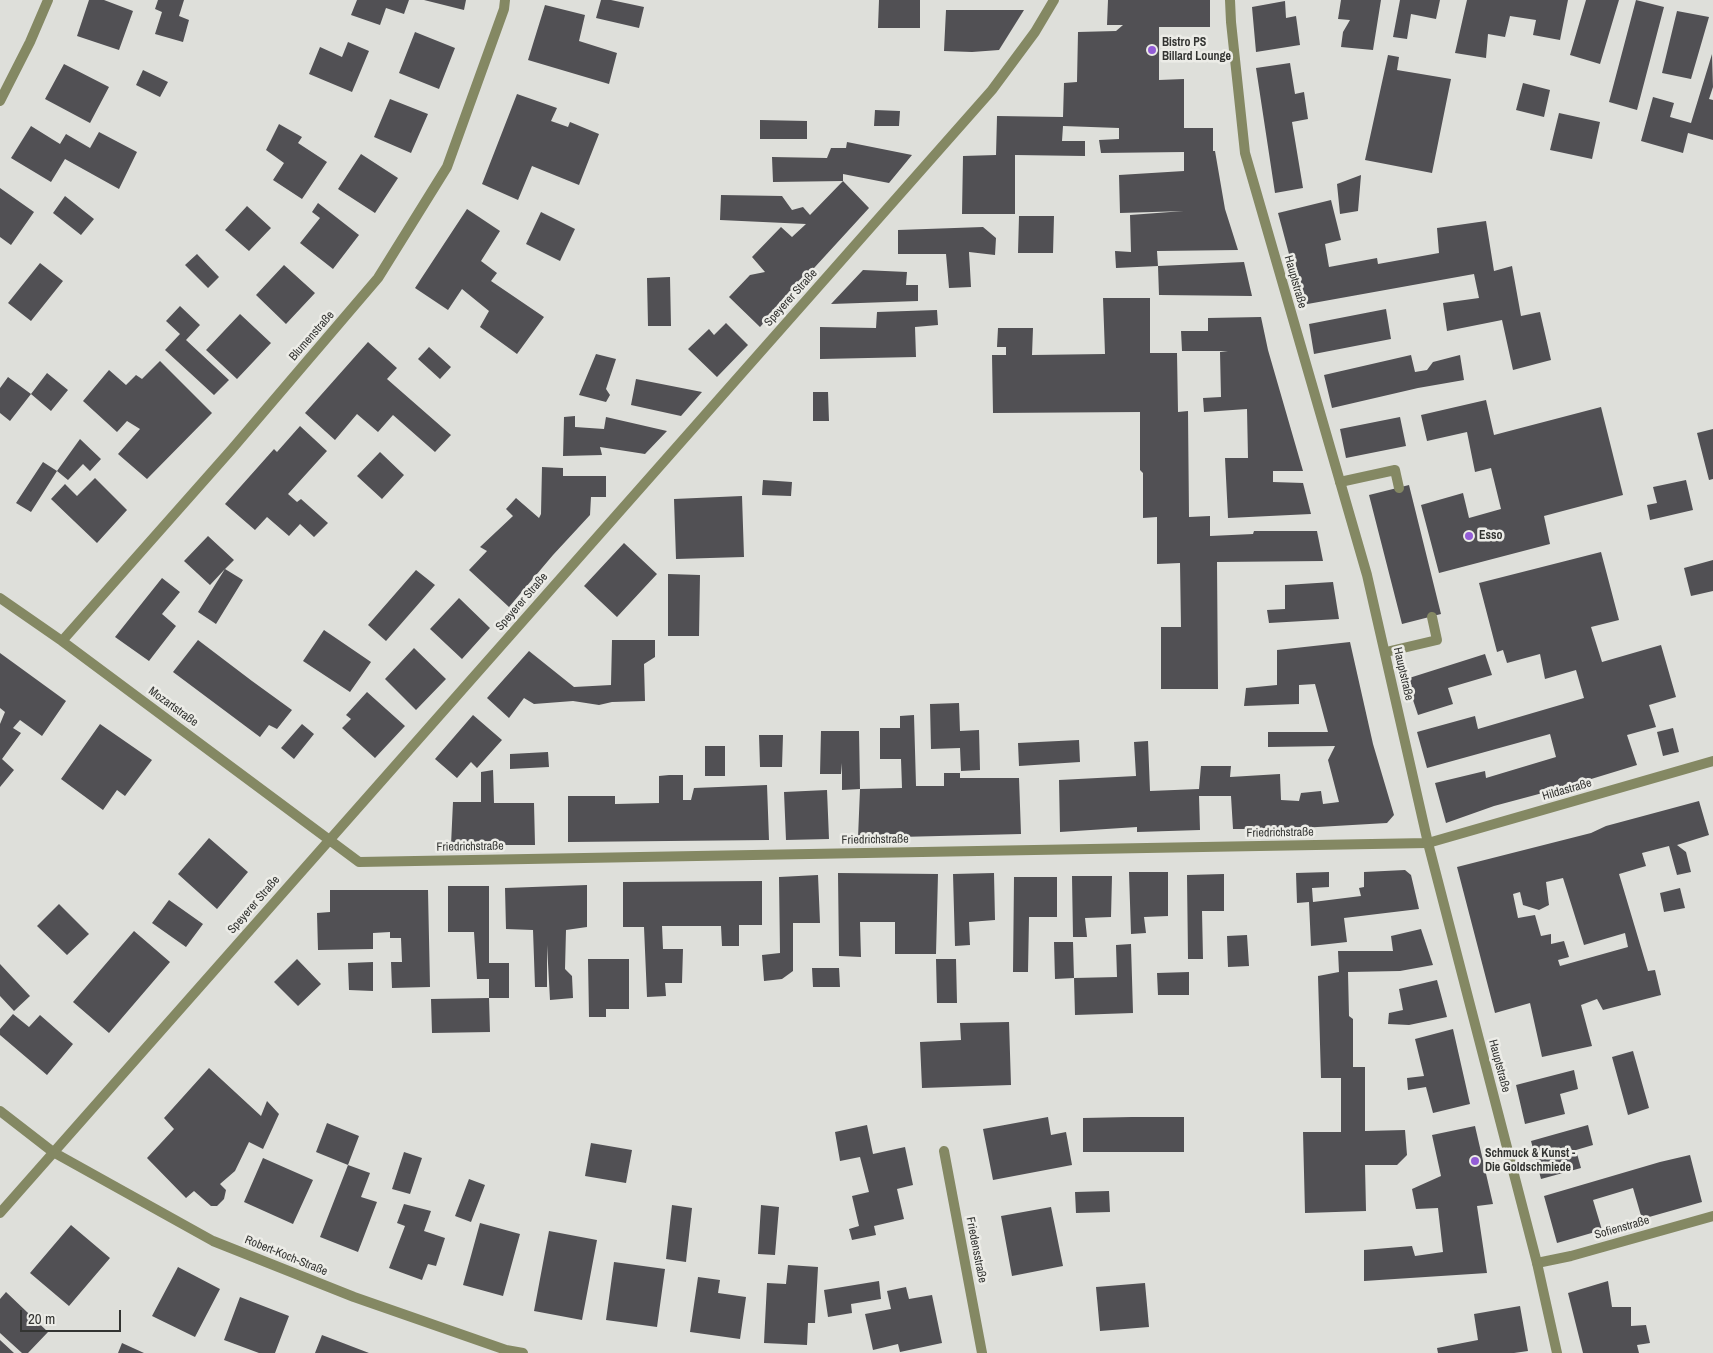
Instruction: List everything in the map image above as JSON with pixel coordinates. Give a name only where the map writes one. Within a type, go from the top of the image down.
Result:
[{"type":"street","points":[[0,101],[30,42],[48,0]]},
{"type":"street","name":"Blumenstraße","points":[[62,641],[232,449],[378,278],[447,167],[504,9],[505,0]]},
{"type":"street","name":"Speyerer Straße","points":[[0,1213],[992,90],[1035,32],[1054,0]]},
{"type":"street","name":"Hauptstraße","points":[[1230,0],[1245,153],[1367,575],[1428,843],[1537,1263],[1557,1353]]},
{"type":"street","points":[[1340,482],[1395,470],[1399,488]]},
{"type":"street","name":"Mozartstraße","points":[[0,598],[62,641],[330,839]]},
{"type":"street","points":[[1386,652],[1437,640],[1432,617]]},
{"type":"street","name":"Hildastraße","points":[[1428,843],[1713,761]]},
{"type":"street","name":"Friedrichstraße","points":[[330,839],[359,862],[1428,843]]},
{"type":"street","name":"Robert-Koch-Straße","points":[[0,1111],[53,1152],[213,1241],[354,1297],[506,1351],[523,1353]]},
{"type":"street","name":"Friedensstraße","points":[[944,1151],[982,1353]]},
{"type":"street","name":"Sofienstraße","points":[[1537,1263],[1571,1256],[1713,1216]]},
{"type":"building","points":[[89,0],[104,0],[133,11],[119,50],[77,36]]},
{"type":"building","points":[[158,0],[184,0],[179,16],[189,20],[183,42],[155,34],[162,12],[155,9]]},
{"type":"building","points":[[357,0],[409,0],[404,14],[386,8],[380,25],[351,15]]},
{"type":"building","points":[[424,0],[466,0],[464,10]]},
{"type":"building","points":[[601,0],[611,0],[644,7],[639,28],[596,18]]},
{"type":"building","points":[[879,0],[920,0],[920,28],[878,28]]},
{"type":"building","points":[[1108,0],[1210,0],[1210,27],[1159,27],[1159,80],[1184,79],[1184,128],[1213,128],[1213,151],[1215,151],[1225,209],[1238,250],[1157,251],[1158,266],[1116,268],[1115,251],[1131,252],[1130,215],[1184,211],[1120,213],[1119,175],[1184,171],[1184,152],[1101,153],[1099,140],[1119,139],[1119,128],[1063,126],[1062,141],[1085,141],[1085,156],[1015,155],[1015,214],[962,214],[963,156],[996,155],[997,116],[1063,117],[1064,83],[1077,82],[1078,32],[1116,31],[1123,25],[1107,25]]},
{"type":"building","points":[[1341,0],[1381,0],[1373,50],[1341,47],[1343,32],[1350,20],[1338,19]]},
{"type":"building","points":[[1400,0],[1440,0],[1436,19],[1411,14],[1407,39],[1393,37]]},
{"type":"building","points":[[1467,0],[1568,0],[1560,40],[1533,35],[1536,20],[1510,16],[1505,37],[1488,34],[1486,58],[1455,53]]},
{"type":"building","points":[[1586,0],[1619,0],[1600,64],[1570,55]]},
{"type":"building","points":[[1636,0],[1664,7],[1637,110],[1609,102]]},
{"type":"building","points":[[1285,1],[1286,18],[1296,16],[1300,45],[1256,52],[1252,7]]},
{"type":"building","points":[[545,5],[585,15],[579,41],[617,53],[609,84],[528,60]]},
{"type":"building","points":[[946,10],[1024,10],[999,50],[972,52],[944,51]]},
{"type":"building","points":[[1677,11],[1709,17],[1691,79],[1662,73]]},
{"type":"building","points":[[415,32],[455,48],[439,89],[399,73]]},
{"type":"building","points":[[348,42],[369,51],[352,92],[309,74],[320,47],[342,57]]},
{"type":"building","points":[[1712,54],[1713,87],[1709,99],[1713,100],[1713,140],[1688,133],[1683,153],[1641,141],[1653,97],[1674,103],[1670,117],[1691,123]]},
{"type":"building","points":[[1388,55],[1399,57],[1397,70],[1451,79],[1432,173],[1365,160]]},
{"type":"building","points":[[1290,63],[1295,94],[1304,92],[1308,119],[1292,122],[1303,188],[1275,193],[1256,68]]},
{"type":"building","points":[[64,64],[109,87],[90,123],[45,99]]},
{"type":"building","points":[[143,70],[168,82],[160,97],[136,85]]},
{"type":"building","points":[[1523,83],[1550,90],[1544,117],[1516,110]]},
{"type":"building","points":[[517,94],[557,108],[551,121],[568,127],[570,122],[599,134],[579,185],[532,166],[518,200],[482,184]]},
{"type":"building","points":[[390,99],[428,114],[411,153],[374,137]]},
{"type":"building","points":[[875,110],[900,111],[899,126],[874,126]]},
{"type":"building","points":[[1559,113],[1600,122],[1592,159],[1550,150]]},
{"type":"building","points":[[760,120],[807,121],[807,139],[760,139]]},
{"type":"building","points":[[279,124],[302,137],[298,143],[327,162],[302,199],[273,180],[284,163],[266,150]]},
{"type":"building","points":[[31,126],[60,144],[66,134],[90,148],[99,132],[137,152],[119,189],[65,159],[51,182],[11,158]]},
{"type":"building","points":[[847,142],[912,155],[889,183],[843,174],[843,181],[773,182],[772,157],[827,158],[831,148],[846,148]]},
{"type":"building","points":[[361,154],[398,178],[375,213],[338,189]]},
{"type":"building","points":[[1361,175],[1358,211],[1340,214],[1337,184]]},
{"type":"building","points":[[843,181],[869,208],[760,327],[729,297],[750,275],[765,272],[752,257],[781,227],[792,237],[806,224],[720,220],[721,195],[782,196],[792,210],[803,207],[810,215]]},
{"type":"building","points":[[0,188],[34,212],[11,245],[0,237]]},
{"type":"building","points":[[65,196],[94,219],[81,235],[53,213]]},
{"type":"building","points":[[1331,200],[1341,240],[1325,244],[1329,267],[1377,258],[1378,264],[1439,253],[1437,228],[1486,221],[1494,271],[1512,266],[1521,316],[1540,312],[1551,360],[1513,370],[1502,320],[1447,331],[1443,303],[1479,298],[1474,274],[1302,305],[1296,273],[1278,213]]},
{"type":"building","points":[[318,203],[359,235],[333,269],[300,243],[320,218],[312,212]]},
{"type":"building","points":[[247,206],[271,228],[249,251],[225,230]]},
{"type":"building","points":[[467,209],[500,231],[481,261],[497,273],[491,281],[544,317],[517,354],[480,327],[489,311],[462,289],[448,310],[415,288]]},
{"type":"building","points":[[541,212],[575,229],[560,261],[526,244]]},
{"type":"building","points":[[1019,216],[1054,216],[1053,253],[1018,253]]},
{"type":"building","points":[[983,227],[996,238],[995,255],[969,252],[971,287],[949,288],[946,254],[898,254],[898,230]]},
{"type":"building","points":[[197,254],[219,277],[208,288],[185,265]]},
{"type":"building","points":[[1244,262],[1252,296],[1159,295],[1158,266]]},
{"type":"building","points":[[40,263],[63,281],[31,321],[8,303]]},
{"type":"building","points":[[284,265],[315,293],[286,324],[256,295]]},
{"type":"building","points":[[863,270],[907,272],[906,285],[918,285],[918,301],[831,304]]},
{"type":"building","points":[[670,277],[671,326],[648,326],[647,278]]},
{"type":"building","points":[[1103,298],[1150,298],[1150,353],[1177,353],[1178,412],[1188,411],[1189,517],[1210,516],[1210,536],[1253,534],[1254,531],[1317,531],[1323,561],[1217,562],[1218,689],[1161,689],[1161,627],[1181,627],[1180,563],[1157,564],[1157,517],[1143,518],[1143,473],[1140,470],[1140,412],[993,413],[992,355],[1006,355],[1006,347],[997,347],[998,328],[1033,328],[1032,355],[1105,354]]},
{"type":"building","points":[[180,306],[200,325],[186,340],[229,380],[214,395],[165,350],[180,334],[166,321]]},
{"type":"building","points":[[1386,309],[1391,339],[1314,354],[1309,324]]},
{"type":"building","points":[[937,310],[938,325],[915,327],[916,357],[820,359],[820,327],[876,328],[877,312]]},
{"type":"building","points":[[240,314],[271,343],[237,379],[206,350]]},
{"type":"building","points":[[1261,317],[1268,350],[1303,471],[1273,471],[1273,482],[1303,483],[1311,514],[1228,518],[1225,458],[1248,458],[1247,409],[1204,412],[1203,398],[1221,397],[1220,352],[1228,351],[1182,351],[1181,331],[1208,331],[1208,318]]},
{"type":"building","points":[[726,323],[748,345],[717,377],[688,349],[709,329],[714,335]]},
{"type":"building","points":[[368,342],[397,368],[387,379],[451,435],[435,452],[393,415],[378,432],[357,414],[335,440],[305,413]]},
{"type":"building","points":[[429,347],[451,367],[440,379],[418,359]]},
{"type":"building","points":[[596,354],[616,359],[606,389],[610,395],[606,402],[579,395]]},
{"type":"building","points":[[1411,355],[1415,372],[1427,370],[1433,362],[1460,355],[1464,380],[1418,388],[1332,408],[1324,375]]},
{"type":"building","points":[[160,361],[212,413],[147,479],[118,454],[140,429],[127,421],[117,432],[83,401],[109,370],[126,385],[136,375],[142,379]]},
{"type":"building","points":[[47,373],[68,390],[51,411],[31,394]]},
{"type":"building","points":[[8,377],[31,394],[10,421],[0,413],[0,388]]},
{"type":"building","points":[[636,379],[702,392],[681,416],[631,405]]},
{"type":"building","points":[[813,392],[828,392],[829,421],[813,421]]},
{"type":"building","points":[[1486,400],[1494,435],[1601,407],[1623,495],[1544,516],[1550,544],[1439,573],[1421,505],[1463,493],[1469,518],[1501,509],[1491,468],[1475,472],[1467,432],[1427,441],[1421,415]]},
{"type":"building","points":[[575,416],[575,427],[604,429],[606,417],[667,431],[645,454],[600,447],[602,455],[563,456],[564,417]]},
{"type":"building","points":[[1400,417],[1406,446],[1346,458],[1340,429]]},
{"type":"building","points":[[300,426],[327,451],[288,494],[297,502],[301,499],[328,523],[314,537],[300,524],[289,536],[267,517],[255,530],[225,504],[274,449],[277,452]]},
{"type":"building","points":[[1713,429],[1713,479],[1709,480],[1697,433]]},
{"type":"building","points":[[80,439],[101,459],[90,471],[83,464],[68,480],[57,471]]},
{"type":"building","points":[[380,452],[404,475],[382,499],[357,476]]},
{"type":"building","points":[[43,462],[57,471],[31,512],[16,503]]},
{"type":"building","points":[[542,467],[563,468],[563,476],[606,476],[606,497],[591,497],[590,515],[509,607],[469,570],[487,551],[480,547],[513,516],[506,509],[516,498],[539,518],[541,514]]},
{"type":"building","points":[[95,478],[127,510],[97,543],[51,499],[65,484],[77,496]]},
{"type":"building","points":[[763,480],[792,482],[791,496],[762,495]]},
{"type":"building","points":[[1686,480],[1693,510],[1650,520],[1647,505],[1657,503],[1653,487]]},
{"type":"building","points":[[1409,485],[1441,614],[1402,624],[1369,495]]},
{"type":"building","points":[[742,496],[744,557],[676,559],[674,499]]},
{"type":"building","points":[[208,536],[234,560],[210,585],[184,561]]},
{"type":"building","points":[[624,543],[657,574],[617,617],[584,586]]},
{"type":"building","points":[[1601,552],[1619,620],[1591,627],[1602,662],[1661,645],[1676,697],[1649,705],[1656,727],[1627,735],[1637,765],[1494,806],[1446,823],[1435,783],[1485,771],[1486,778],[1556,757],[1550,734],[1427,768],[1417,732],[1475,716],[1478,729],[1584,698],[1576,670],[1545,679],[1540,654],[1507,663],[1503,650],[1497,652],[1479,583]]},
{"type":"building","points":[[1713,560],[1713,591],[1691,596],[1684,568]]},
{"type":"building","points":[[225,569],[243,580],[216,624],[198,612]]},
{"type":"building","points":[[416,570],[435,585],[386,641],[368,625]]},
{"type":"building","points":[[668,574],[700,575],[699,636],[668,636]]},
{"type":"building","points":[[162,578],[180,592],[162,614],[176,626],[149,661],[115,637]]},
{"type":"building","points":[[1333,582],[1339,619],[1269,623],[1267,610],[1285,609],[1285,585]]},
{"type":"building","points":[[459,598],[490,628],[462,659],[430,629]]},
{"type":"building","points":[[324,630],[371,662],[350,692],[303,661]]},
{"type":"building","points":[[198,640],[292,710],[277,729],[269,725],[260,737],[173,672]]},
{"type":"building","points":[[612,640],[655,640],[655,657],[644,664],[645,701],[612,702],[599,705],[573,701],[534,704],[524,698],[509,718],[487,698],[529,651],[574,687],[611,685]]},
{"type":"building","points":[[1350,642],[1373,744],[1394,815],[1387,823],[1283,829],[1233,829],[1231,796],[1199,796],[1200,830],[1137,832],[1137,827],[1060,832],[1059,780],[1136,776],[1134,742],[1148,741],[1150,791],[1199,789],[1201,766],[1231,766],[1230,777],[1280,774],[1281,800],[1299,801],[1301,793],[1321,791],[1323,804],[1339,802],[1328,760],[1335,746],[1268,747],[1268,732],[1328,732],[1315,684],[1299,685],[1299,704],[1244,706],[1246,688],[1277,685],[1277,650]]},
{"type":"building","points":[[414,648],[446,679],[416,710],[385,679]]},
{"type":"building","points":[[0,653],[66,701],[42,736],[20,720],[13,728],[21,733],[2,759],[14,770],[0,787],[0,724],[5,712],[0,708]]},
{"type":"building","points":[[1485,654],[1492,675],[1448,688],[1453,704],[1418,715],[1406,679]]},
{"type":"building","points":[[367,692],[405,726],[375,758],[342,728],[351,719],[346,715]]},
{"type":"building","points":[[959,703],[960,731],[979,730],[980,770],[961,771],[960,748],[931,749],[930,704]]},
{"type":"building","points":[[473,715],[502,740],[477,768],[471,762],[457,778],[435,759]]},
{"type":"building","points":[[914,715],[916,786],[944,786],[944,773],[960,773],[960,778],[1019,778],[1021,834],[858,838],[860,789],[902,788],[901,759],[880,759],[880,728],[900,728],[900,716]]},
{"type":"building","points":[[100,724],[152,760],[125,796],[117,790],[103,810],[61,779]]},
{"type":"building","points":[[302,724],[314,734],[294,759],[281,748]]},
{"type":"building","points":[[1673,728],[1679,752],[1663,756],[1657,732]]},
{"type":"building","points":[[821,731],[859,731],[860,789],[842,790],[842,763],[841,774],[820,774]]},
{"type":"building","points":[[759,735],[783,735],[782,767],[760,767]]},
{"type":"building","points":[[1079,740],[1080,762],[1019,766],[1018,743]]},
{"type":"building","points":[[705,746],[725,746],[725,776],[705,776]]},
{"type":"building","points":[[548,752],[549,767],[510,769],[510,754]]},
{"type":"building","points":[[493,770],[494,803],[534,803],[535,845],[451,845],[453,802],[481,802],[481,772]]},
{"type":"building","points":[[683,775],[683,800],[691,800],[694,788],[767,785],[769,840],[568,842],[568,796],[615,796],[615,804],[659,803],[659,776]]},
{"type":"building","points":[[827,790],[829,839],[786,840],[784,792]]},
{"type":"building","points":[[1699,801],[1709,835],[1677,845],[1686,852],[1691,872],[1677,875],[1669,846],[1642,853],[1646,866],[1619,874],[1648,971],[1655,970],[1661,995],[1603,1010],[1597,999],[1581,1005],[1592,1046],[1542,1057],[1530,1003],[1495,1013],[1457,867],[1591,833],[1606,826]],"holes":[[[1563,878],[1584,945],[1625,933],[1628,947],[1560,966],[1558,960],[1569,957],[1564,941],[1551,944],[1551,934],[1541,936],[1535,915],[1518,918],[1513,894],[1520,892],[1523,905],[1539,910],[1549,905],[1546,882]]]},
{"type":"building","points":[[209,838],[248,872],[217,909],[178,874]]},
{"type":"building","points":[[1405,870],[1411,875],[1419,909],[1344,918],[1347,942],[1311,946],[1309,902],[1297,903],[1296,873],[1329,872],[1329,887],[1312,888],[1313,902],[1361,896],[1359,888],[1364,887],[1364,872]]},
{"type":"building","points":[[1129,872],[1168,872],[1168,916],[1144,917],[1146,933],[1131,934]]},
{"type":"building","points":[[838,873],[938,874],[936,954],[895,954],[895,922],[860,922],[861,957],[839,956]]},
{"type":"building","points":[[994,873],[995,920],[969,922],[970,945],[955,946],[953,874]]},
{"type":"building","points":[[1224,874],[1224,911],[1202,911],[1203,959],[1188,959],[1187,875]]},
{"type":"building","points":[[818,875],[820,923],[793,923],[793,971],[782,979],[764,981],[762,955],[780,953],[779,877]]},
{"type":"building","points":[[1072,876],[1112,876],[1111,917],[1085,918],[1087,937],[1073,937]]},
{"type":"building","points":[[1014,877],[1057,877],[1057,917],[1029,917],[1028,972],[1013,972]]},
{"type":"building","points":[[762,881],[762,925],[739,925],[739,946],[722,946],[721,926],[662,926],[663,949],[683,949],[682,983],[665,983],[666,996],[647,997],[644,927],[623,927],[623,882]]},
{"type":"building","points":[[587,885],[587,927],[566,930],[565,969],[572,976],[573,998],[550,1000],[547,945],[547,987],[535,987],[533,930],[506,929],[505,888]]},
{"type":"building","points":[[448,886],[489,886],[489,963],[509,963],[509,998],[489,998],[489,979],[477,979],[474,932],[448,932]]},
{"type":"building","points":[[1680,888],[1685,908],[1664,912],[1660,893]]},
{"type":"building","points":[[330,890],[428,890],[430,987],[392,988],[391,962],[402,962],[401,938],[390,938],[390,932],[373,933],[373,949],[318,950],[317,913],[330,912]]},
{"type":"building","points":[[169,900],[203,924],[186,947],[152,923]]},
{"type":"building","points":[[59,904],[89,934],[67,955],[37,926]]},
{"type":"building","points":[[1421,929],[1433,965],[1400,971],[1348,972],[1349,1016],[1353,1019],[1353,1067],[1365,1067],[1365,1131],[1405,1130],[1407,1155],[1397,1165],[1365,1165],[1366,1211],[1305,1213],[1303,1132],[1341,1132],[1341,1078],[1321,1078],[1318,976],[1339,972],[1338,951],[1393,951],[1391,936]]},
{"type":"building","points":[[134,931],[170,962],[109,1033],[73,1002]]},
{"type":"building","points":[[1247,935],[1249,966],[1228,967],[1227,936]]},
{"type":"building","points":[[1054,942],[1073,942],[1074,978],[1055,979]]},
{"type":"building","points":[[1131,944],[1133,1013],[1075,1015],[1074,978],[1117,977],[1116,945]]},
{"type":"building","points":[[297,959],[321,984],[298,1006],[274,982]]},
{"type":"building","points":[[588,959],[629,959],[629,1009],[606,1009],[606,1017],[589,1017]]},
{"type":"building","points":[[936,959],[956,959],[957,1003],[937,1003]]},
{"type":"building","points":[[373,962],[373,991],[349,990],[348,963]]},
{"type":"building","points":[[0,964],[30,996],[14,1011],[0,996]]},
{"type":"building","points":[[812,968],[839,968],[840,987],[813,987]]},
{"type":"building","points":[[1189,972],[1189,995],[1158,995],[1157,973]]},
{"type":"building","points":[[1437,980],[1447,1017],[1409,1025],[1388,1024],[1389,1013],[1403,1010],[1399,989]]},
{"type":"building","points":[[489,998],[490,1032],[432,1033],[431,999]]},
{"type":"building","points":[[13,1014],[29,1027],[40,1015],[73,1044],[47,1075],[0,1035],[0,1029]]},
{"type":"building","points":[[1009,1022],[1011,1085],[922,1088],[920,1042],[961,1040],[960,1023]]},
{"type":"building","points":[[1453,1029],[1470,1104],[1433,1113],[1426,1087],[1408,1090],[1407,1078],[1424,1076],[1415,1039]]},
{"type":"building","points":[[1633,1051],[1649,1108],[1628,1115],[1612,1057]]},
{"type":"building","points":[[209,1068],[261,1116],[267,1101],[279,1114],[263,1149],[249,1142],[235,1171],[220,1184],[226,1190],[224,1199],[217,1206],[211,1206],[194,1191],[186,1198],[147,1158],[174,1129],[164,1118]]},
{"type":"building","points":[[1574,1070],[1578,1089],[1560,1094],[1565,1114],[1525,1124],[1516,1085]]},
{"type":"building","points":[[1048,1117],[1051,1135],[1066,1132],[1072,1165],[993,1180],[983,1129]]},
{"type":"building","points":[[1184,1117],[1184,1152],[1083,1152],[1083,1118]]},
{"type":"building","points":[[327,1123],[359,1136],[348,1165],[316,1152]]},
{"type":"building","points":[[867,1125],[873,1154],[905,1147],[913,1185],[897,1189],[904,1219],[874,1226],[876,1235],[852,1240],[849,1229],[859,1226],[852,1196],[869,1192],[860,1157],[840,1161],[835,1132]]},
{"type":"building","points":[[1588,1125],[1593,1145],[1576,1150],[1581,1168],[1541,1179],[1531,1141]]},
{"type":"building","points":[[1475,1126],[1493,1204],[1477,1206],[1487,1273],[1364,1281],[1364,1250],[1412,1246],[1415,1256],[1443,1252],[1438,1208],[1416,1209],[1412,1189],[1441,1176],[1432,1135]]},
{"type":"building","points":[[591,1143],[632,1150],[626,1183],[585,1176]]},
{"type":"building","points":[[404,1152],[422,1158],[410,1194],[392,1189]]},
{"type":"building","points":[[1690,1155],[1702,1202],[1642,1219],[1633,1188],[1593,1200],[1602,1230],[1557,1243],[1544,1196]]},
{"type":"building","points":[[263,1158],[313,1180],[293,1224],[244,1202]]},
{"type":"building","points":[[348,1165],[370,1173],[361,1197],[377,1202],[358,1252],[320,1237]]},
{"type":"building","points":[[469,1179],[485,1185],[471,1222],[455,1216]]},
{"type":"building","points":[[1109,1191],[1110,1212],[1076,1213],[1075,1192]]},
{"type":"building","points":[[404,1204],[431,1211],[424,1231],[445,1238],[436,1266],[428,1264],[422,1280],[389,1268],[405,1226],[397,1223]]},
{"type":"building","points":[[672,1205],[692,1208],[686,1262],[666,1259]]},
{"type":"building","points":[[761,1205],[779,1207],[775,1255],[758,1254]]},
{"type":"building","points":[[1051,1207],[1063,1266],[1012,1276],[1001,1216]]},
{"type":"building","points":[[480,1223],[520,1234],[503,1296],[463,1285]]},
{"type":"building","points":[[71,1225],[110,1258],[69,1306],[30,1273]]},
{"type":"building","points":[[549,1231],[597,1240],[582,1320],[534,1311]]},
{"type":"building","points":[[614,1262],[665,1269],[657,1327],[606,1320]]},
{"type":"building","points":[[788,1265],[818,1267],[815,1323],[808,1323],[807,1345],[764,1343],[767,1283],[786,1284]]},
{"type":"building","points":[[178,1267],[220,1289],[195,1337],[152,1316]]},
{"type":"building","points":[[698,1277],[720,1280],[718,1293],[746,1297],[740,1339],[690,1332]]},
{"type":"building","points":[[879,1281],[881,1299],[851,1304],[852,1313],[828,1317],[824,1290]]},
{"type":"building","points":[[1608,1281],[1612,1307],[1631,1307],[1631,1326],[1646,1325],[1650,1343],[1637,1345],[1639,1353],[1583,1353],[1568,1293]]},
{"type":"building","points":[[1145,1283],[1149,1327],[1100,1331],[1096,1287]]},
{"type":"building","points":[[906,1287],[909,1299],[932,1295],[942,1343],[900,1352],[898,1344],[873,1350],[865,1314],[891,1309],[887,1291]]},
{"type":"building","points":[[6,1292],[48,1332],[28,1353],[22,1353],[0,1333],[0,1299]]},
{"type":"building","points":[[240,1297],[289,1316],[275,1353],[259,1353],[224,1340]]},
{"type":"building","points":[[1520,1306],[1528,1351],[1514,1353],[1438,1353],[1437,1348],[1478,1340],[1474,1314]]},
{"type":"building","points":[[322,1335],[369,1353],[315,1353]]},
{"type":"building","points":[[0,1340],[14,1353],[0,1353]]},
{"type":"building","points":[[122,1343],[144,1353],[118,1353]]},
{"type":"place","name":"Bistro PS Billard Lounge","points":[[1152,50]]},
{"type":"place","name":"Esso","points":[[1469,536]]},
{"type":"place","name":"Schmuck & Kunst - Die Goldschmiede","points":[[1475,1161]]}]
